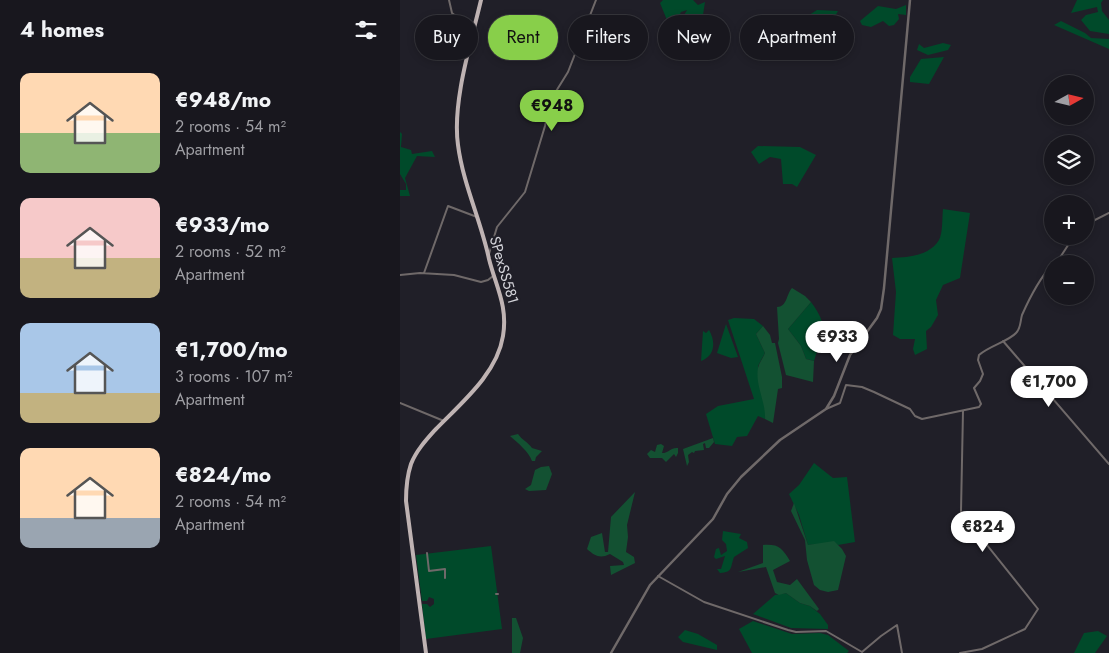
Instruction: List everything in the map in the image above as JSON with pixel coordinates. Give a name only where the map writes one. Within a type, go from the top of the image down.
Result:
[{"type":"main road","name":"SPexSS581","points":[[478,15],[481,0]]},
{"type":"main road","name":"SPexSS581","points":[[426,653],[406,501],[408,476],[418,451],[479,383],[495,360],[503,338],[505,316],[503,302],[462,172],[456,125],[457,104],[467,60]]},
{"type":"street","points":[[449,0],[452,13],[454,15]]},
{"type":"street","points":[[489,257],[498,227],[524,192],[546,126],[550,101],[568,72],[596,0]]},
{"type":"street","points":[[826,410],[834,396],[850,355],[877,318],[881,309],[900,124],[910,0]]},
{"type":"street","points":[[424,273],[448,206],[477,217]]},
{"type":"street","points":[[1094,220],[1109,213]]},
{"type":"street","points":[[400,275],[424,273],[454,275],[481,282],[488,280],[494,274]]},
{"type":"street","points":[[846,385],[862,387],[874,392],[910,409],[915,416],[922,419],[979,407],[981,404],[974,388],[983,374],[978,360],[979,355],[987,348],[1015,335],[1020,328],[1021,318],[1030,298],[1044,275]]},
{"type":"street","points":[[1003,341],[1109,464]]},
{"type":"street","points":[[841,377],[846,385]]},
{"type":"street","points":[[611,653],[650,585],[712,519],[727,494],[741,477],[780,440],[840,403],[846,385]]},
{"type":"street","points":[[400,403],[444,421]]},
{"type":"street","points":[[960,653],[982,649],[1025,629],[1038,609],[961,511],[963,410]]},
{"type":"street","points":[[427,553],[429,571],[444,569],[445,578]]},
{"type":"street","points":[[658,575],[704,602],[796,632],[826,631],[862,652],[897,625],[902,653]]},
{"type":"green space","points":[[663,0],[693,0],[698,5],[705,2],[703,15],[684,15],[687,10],[681,12],[680,15],[665,15],[660,3]]},
{"type":"green space","points":[[1077,0],[1103,0],[1101,3],[1102,11],[1109,20],[1109,34],[1090,31],[1081,20],[1086,15],[1098,12],[1097,7],[1071,13]]},
{"type":"green space","points":[[906,5],[906,15],[898,14],[899,19],[894,25],[889,26],[883,21],[871,27],[862,25],[860,21],[878,6],[896,9]]},
{"type":"green space","points":[[817,10],[838,11],[836,15],[809,15]]},
{"type":"green space","points":[[1061,21],[1091,38],[1109,39],[1109,49],[1054,25]]},
{"type":"green space","points":[[943,43],[951,45],[948,50],[928,55],[917,50],[919,44],[924,48]]},
{"type":"green space","points":[[944,57],[929,84],[910,82],[910,77],[921,59]]},
{"type":"green space","points":[[400,132],[402,134],[401,147],[411,150],[412,154],[432,151],[435,157],[417,156],[405,178],[410,196],[400,196],[400,190],[406,190],[406,184],[400,174]]},
{"type":"green space","points":[[758,146],[800,147],[816,155],[797,187],[792,184],[783,184],[781,159],[770,157],[759,164],[751,152]]},
{"type":"green space","points":[[943,209],[970,213],[960,278],[943,285],[936,300],[938,315],[931,327],[926,331],[927,349],[915,355],[913,349],[915,339],[900,339],[893,335],[896,292],[892,258],[918,255],[935,245],[941,233]]},
{"type":"green space","points":[[792,288],[811,302],[788,329],[801,346],[806,359],[814,361],[813,382],[786,375],[778,343],[777,307],[785,303]]},
{"type":"green space","points":[[811,302],[823,325],[822,337],[814,361],[806,359],[801,346],[788,329]]},
{"type":"green space","points":[[734,318],[754,319],[763,326],[756,334],[765,353],[758,366],[766,408],[765,419],[758,416],[747,436],[737,437],[732,446],[715,444],[706,414],[718,406],[754,399],[728,320]]},
{"type":"green space","points":[[726,324],[738,357],[731,358],[717,353]]},
{"type":"green space","points":[[763,326],[770,335],[772,343],[775,343],[782,377],[782,388],[778,389],[773,423],[765,419],[757,374],[759,364],[765,353],[756,334]]},
{"type":"green space","points":[[709,330],[713,339],[712,352],[706,359],[701,361],[703,331],[706,333]]},
{"type":"green space","points":[[518,434],[532,448],[542,451],[535,461],[532,461],[510,436]]},
{"type":"green space","points":[[713,438],[714,442],[709,448],[706,448],[705,443],[703,444],[704,450],[695,451],[688,455],[689,462],[687,466],[683,449]]},
{"type":"green space","points":[[661,444],[664,446],[662,453],[678,448],[676,457],[674,454],[666,462],[662,458],[650,458],[647,454],[651,450],[655,452],[657,445]]},
{"type":"green space","points":[[814,463],[833,478],[847,477],[855,542],[838,545],[835,543],[808,545],[799,515],[789,494],[799,485]]},
{"type":"green space","points":[[549,466],[552,474],[546,490],[529,491],[525,489],[531,485],[535,470]]},
{"type":"green space","points":[[635,492],[627,525],[626,552],[634,557],[635,563],[611,575],[610,566],[624,565],[623,562],[610,554],[598,556],[587,549],[591,537],[602,533],[605,552],[608,552],[611,517]]},
{"type":"green space","points":[[794,503],[808,545],[834,541],[846,556],[838,590],[828,592],[820,590],[814,585],[807,560],[805,540],[791,511]]},
{"type":"green space","points":[[723,531],[741,534],[739,538],[747,542],[748,548],[734,557],[729,570],[720,573],[717,569],[721,569],[725,556],[716,559],[714,557],[716,549],[719,548],[721,555],[727,551],[726,544],[722,540]]},
{"type":"green space","points":[[763,545],[773,545],[780,548],[790,561],[773,570],[777,582],[790,585],[797,579],[819,609],[817,611],[810,606],[800,603],[786,593],[779,595],[775,593],[766,567],[738,572],[763,563]]},
{"type":"green space","points":[[491,546],[502,629],[426,639],[422,604],[427,604],[430,607],[434,604],[434,599],[429,597],[427,601],[422,601],[416,555]]},
{"type":"green space","points":[[786,593],[800,603],[810,606],[820,614],[828,625],[828,629],[791,628],[753,614],[775,595]]},
{"type":"green space","points":[[512,618],[516,618],[523,638],[520,653],[512,653]]},
{"type":"green space","points":[[753,621],[792,634],[820,633],[828,635],[849,651],[847,653],[752,653],[739,629]]},
{"type":"green space","points":[[685,630],[698,634],[717,645],[717,650],[683,642],[678,637]]},
{"type":"green space","points":[[1098,631],[1107,636],[1095,653],[1074,653],[1084,633]]}]
